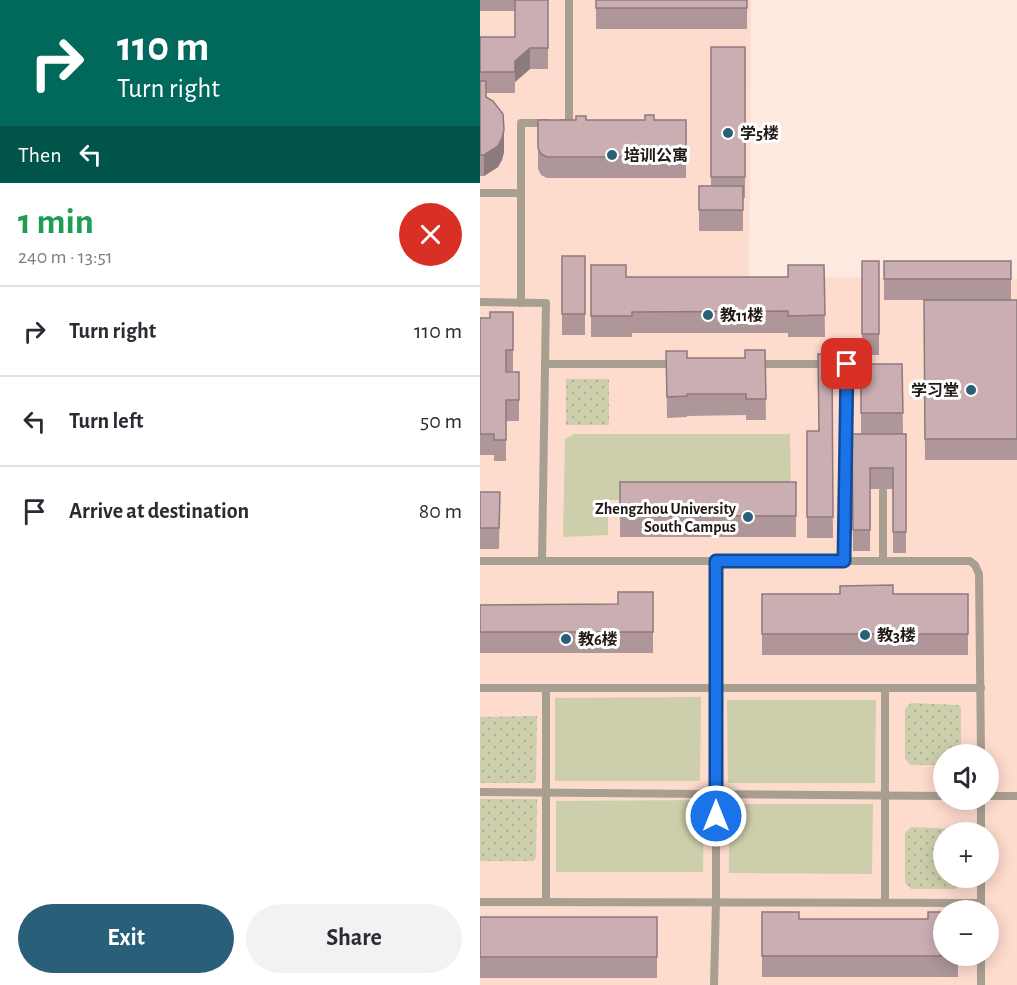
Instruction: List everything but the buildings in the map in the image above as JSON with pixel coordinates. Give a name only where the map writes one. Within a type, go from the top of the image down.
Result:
[{"type":"lane","points":[[521,303],[520,123],[569,123],[569,0]]},
{"type":"lane","points":[[480,193],[520,193]]},
{"type":"lane","points":[[480,302],[546,303],[542,561]]},
{"type":"lane","points":[[545,364],[684,364]]},
{"type":"lane","points":[[742,364],[847,364],[844,561]]},
{"type":"lane","points":[[883,491],[883,561]]},
{"type":"lane","points":[[480,561],[970,561],[975,565],[979,574],[981,744]]},
{"type":"lane","points":[[714,985],[716,561]]},
{"type":"lane","points":[[480,688],[981,688]]},
{"type":"lane","points":[[546,688],[546,902]]},
{"type":"lane","points":[[885,688],[885,902]]},
{"type":"lane","points":[[480,792],[933,796]]},
{"type":"lane","points":[[999,796],[1017,796]]},
{"type":"lane","points":[[480,902],[885,902],[933,904]]},
{"type":"lane","points":[[981,966],[981,985]]},
{"type":"shaded area","name":"Zhengzhou University South Campus","points":[[480,0],[751,0],[749,277],[1017,279],[1017,985],[480,985]]},
{"type":"green space","points":[[566,379],[609,379],[609,425],[566,425]]},
{"type":"green space","points":[[574,434],[790,434],[791,499],[608,500],[608,535],[563,537],[565,439]]},
{"type":"green space","points":[[701,697],[700,781],[555,781],[555,698]]},
{"type":"green space","points":[[727,700],[876,700],[875,783],[728,783]]},
{"type":"green space","points":[[911,703],[959,705],[961,744],[933,744],[933,765],[911,765],[905,759],[905,709]]},
{"type":"green space","points":[[537,716],[536,780],[534,783],[480,783],[480,717]]},
{"type":"green space","points":[[480,799],[537,799],[536,857],[534,861],[480,861]]},
{"type":"green space","points":[[704,800],[703,872],[556,872],[556,801]]},
{"type":"green space","points":[[729,804],[873,804],[872,874],[729,873]]},
{"type":"green space","points":[[911,827],[933,828],[933,888],[956,889],[911,889],[905,883],[905,833]]},
{"type":"place","name":"学5楼","points":[[728,133]]},
{"type":"place","name":"培训公寓","points":[[612,155]]},
{"type":"place","name":"教11楼","points":[[708,315]]},
{"type":"place","name":"学习堂","points":[[971,390]]},
{"type":"place","name":"Zhengzhou University South Campus","points":[[748,517]]},
{"type":"place","name":"教3楼","points":[[865,635]]},
{"type":"place","name":"教6楼","points":[[566,639]]},
{"type":"route","points":[[716,816],[716,561],[844,561],[847,364]]}]
